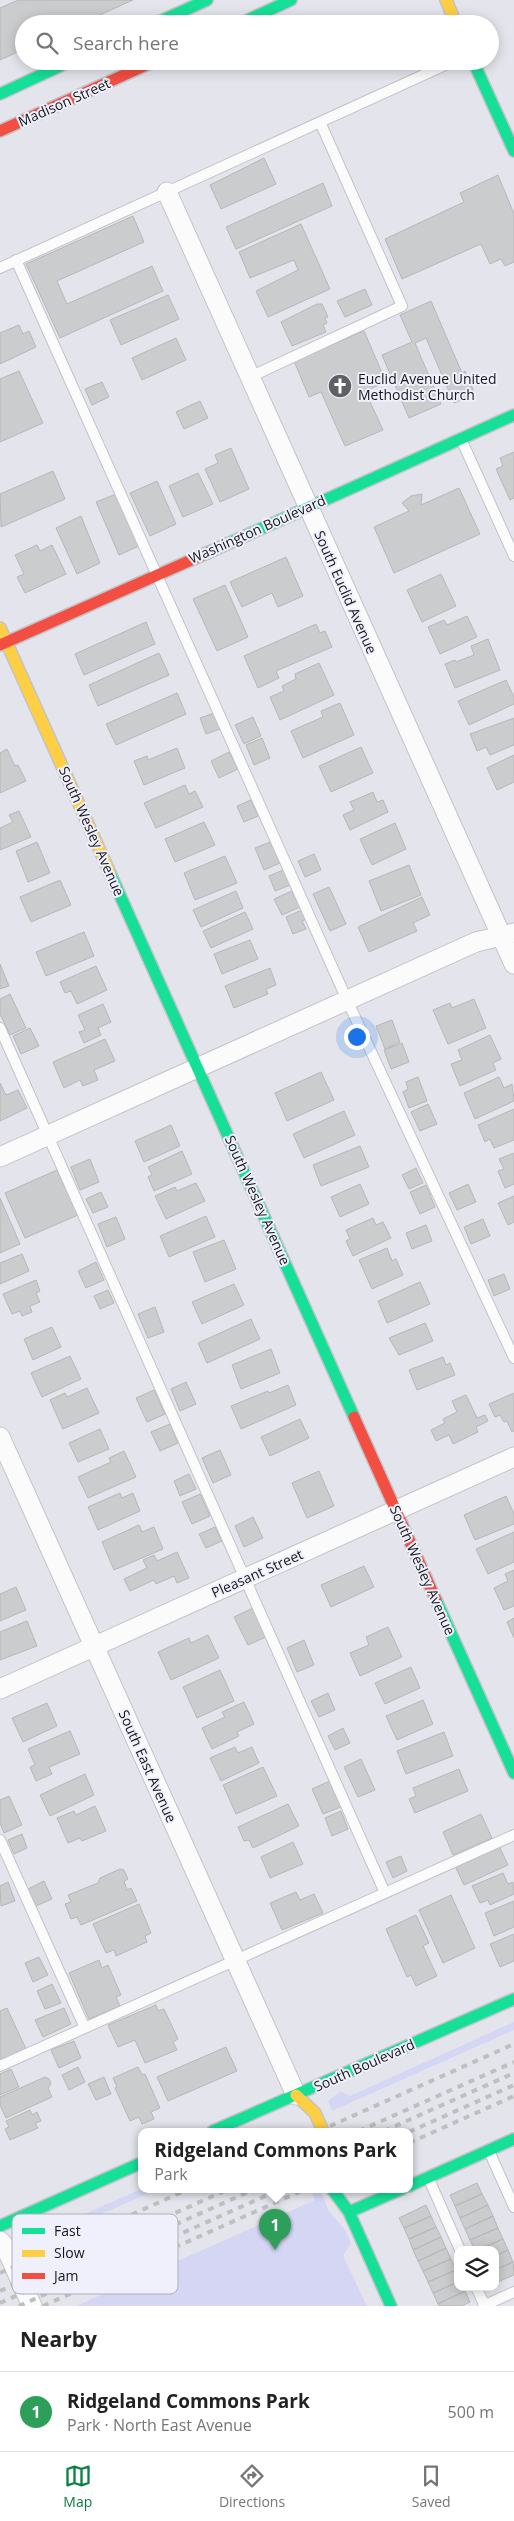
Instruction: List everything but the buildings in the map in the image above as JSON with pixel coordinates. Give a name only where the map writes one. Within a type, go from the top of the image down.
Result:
[{"type":"street","points":[[174,15],[207,0]]},
{"type":"street","points":[[259,15],[292,0]]},
{"type":"street","points":[[446,0],[452,15]]},
{"type":"street","points":[[0,94],[52,70]]},
{"type":"street","name":"Madison Street","points":[[0,131],[135,70]]},
{"type":"street","points":[[477,70],[514,151]]},
{"type":"street","name":"South Euclid Avenue","points":[[167,192],[307,506],[508,934],[514,964]]},
{"type":"street","name":"Washington Boulevard","points":[[3,644],[307,506],[514,415]]},
{"type":"street","name":"South Wesley Avenue","points":[[0,628],[3,644],[198,1067],[514,1773]]},
{"type":"street","points":[[0,1157],[476,942],[508,934]]},
{"type":"street","name":"South East Avenue","points":[[0,1437],[236,1960],[297,2103]]},
{"type":"street","name":"Pleasant Street","points":[[0,1688],[514,1457]]},
{"type":"street","name":"South Boulevard","points":[[222,2128],[297,2103],[514,1999]]},
{"type":"street","points":[[297,2103],[315,2113],[322,2128]]},
{"type":"street","points":[[413,2184],[514,2138]]},
{"type":"street","points":[[27,2214],[138,2164]]},
{"type":"street","points":[[335,2193],[349,2212],[391,2306]]},
{"type":"street","points":[[347,2193],[349,2212]]},
{"type":"street","points":[[349,2212],[393,2193]]},
{"type":"street","points":[[0,2226],[12,2221]]},
{"type":"street","points":[[0,2241],[6,2248],[12,2261]]},
{"type":"street","points":[[0,2264],[12,2291]]},
{"type":"street","points":[[14,2294],[19,2306]]},
{"type":"street","points":[[27,2294],[32,2306]]},
{"type":"lane","points":[[0,268],[434,70]]},
{"type":"lane","points":[[250,377],[402,306],[320,122]]},
{"type":"lane","points":[[16,260],[347,1000],[514,1358]]},
{"type":"lane","points":[[460,438],[514,556]]},
{"type":"lane","points":[[0,1028],[386,1893]]},
{"type":"lane","points":[[0,2066],[514,1835]]},
{"type":"lane","points":[[0,1840],[85,2028]]},
{"type":"lane","points":[[488,2150],[514,2207]]},
{"type":"lane","points":[[428,2177],[458,2246]]},
{"type":"lane","points":[[478,2291],[484,2306],[514,2292]]},
{"type":"shaded area","points":[[514,2022],[514,2030],[332,2111],[328,2101],[341,2091],[350,2096]]},
{"type":"shaded area","points":[[138,2190],[138,2193],[149,2193],[102,2214],[84,2214]]},
{"type":"shaded area","points":[[312,2193],[321,2193],[329,2211],[345,2230],[351,2243],[343,2256],[367,2306],[76,2306],[103,2294],[178,2294],[178,2261],[315,2200]]},
{"type":"railway","points":[[326,2128],[514,2044]]},
{"type":"railway","points":[[366,2128],[514,2062]]},
{"type":"railway","points":[[391,2128],[514,2073]]},
{"type":"railway","points":[[413,2130],[514,2085]]},
{"type":"railway","points":[[413,2141],[514,2096]]},
{"type":"railway","points":[[133,2214],[180,2193]]},
{"type":"railway","points":[[173,2214],[220,2193]]},
{"type":"railway","points":[[178,2223],[246,2193]]},
{"type":"railway","points":[[178,2235],[272,2193]]},
{"type":"railway","points":[[178,2246],[297,2193]]},
{"type":"railway","points":[[0,2273],[12,2268]]},
{"type":"railway","points":[[0,2291],[12,2286]]},
{"type":"railway","points":[[0,2303],[20,2294]]},
{"type":"railway","points":[[19,2306],[46,2294]]},
{"type":"railway","points":[[43,2306],[70,2294]]},
{"type":"traffic: fast","points":[[174,15],[207,0]]},
{"type":"traffic: fast","points":[[258,15],[291,0]]},
{"type":"traffic: fast","points":[[0,94],[52,70]]},
{"type":"traffic: fast","points":[[477,70],[514,151]]},
{"type":"traffic: fast","points":[[207,553],[514,415]]},
{"type":"traffic: fast","points":[[110,873],[354,1417]]},
{"type":"traffic: fast","points":[[436,1600],[514,1773]]},
{"type":"traffic: fast","points":[[220,2128],[514,1999]]},
{"type":"traffic: fast","points":[[413,2184],[514,2139]]},
{"type":"traffic: fast","points":[[27,2214],[138,2164]]},
{"type":"traffic: fast","points":[[335,2193],[349,2212],[391,2306]]},
{"type":"traffic: fast","points":[[349,2212],[393,2193]]},
{"type":"traffic: fast","points":[[0,2226],[12,2221]]},
{"type":"traffic: slow","points":[[446,0],[452,15]]},
{"type":"traffic: slow","points":[[0,628],[110,873]]},
{"type":"traffic: slow","points":[[296,2095],[315,2113],[322,2128]]},
{"type":"traffic: jam","points":[[0,131],[135,70]]},
{"type":"traffic: jam","points":[[0,645],[207,553]]},
{"type":"traffic: jam","points":[[354,1417],[436,1600]]},
{"type":"place","name":"Euclid Avenue United Methodist Church","points":[[340,386]]},
{"type":"place","name":"Ridgeland Commons Park","points":[[275,2250]]}]
